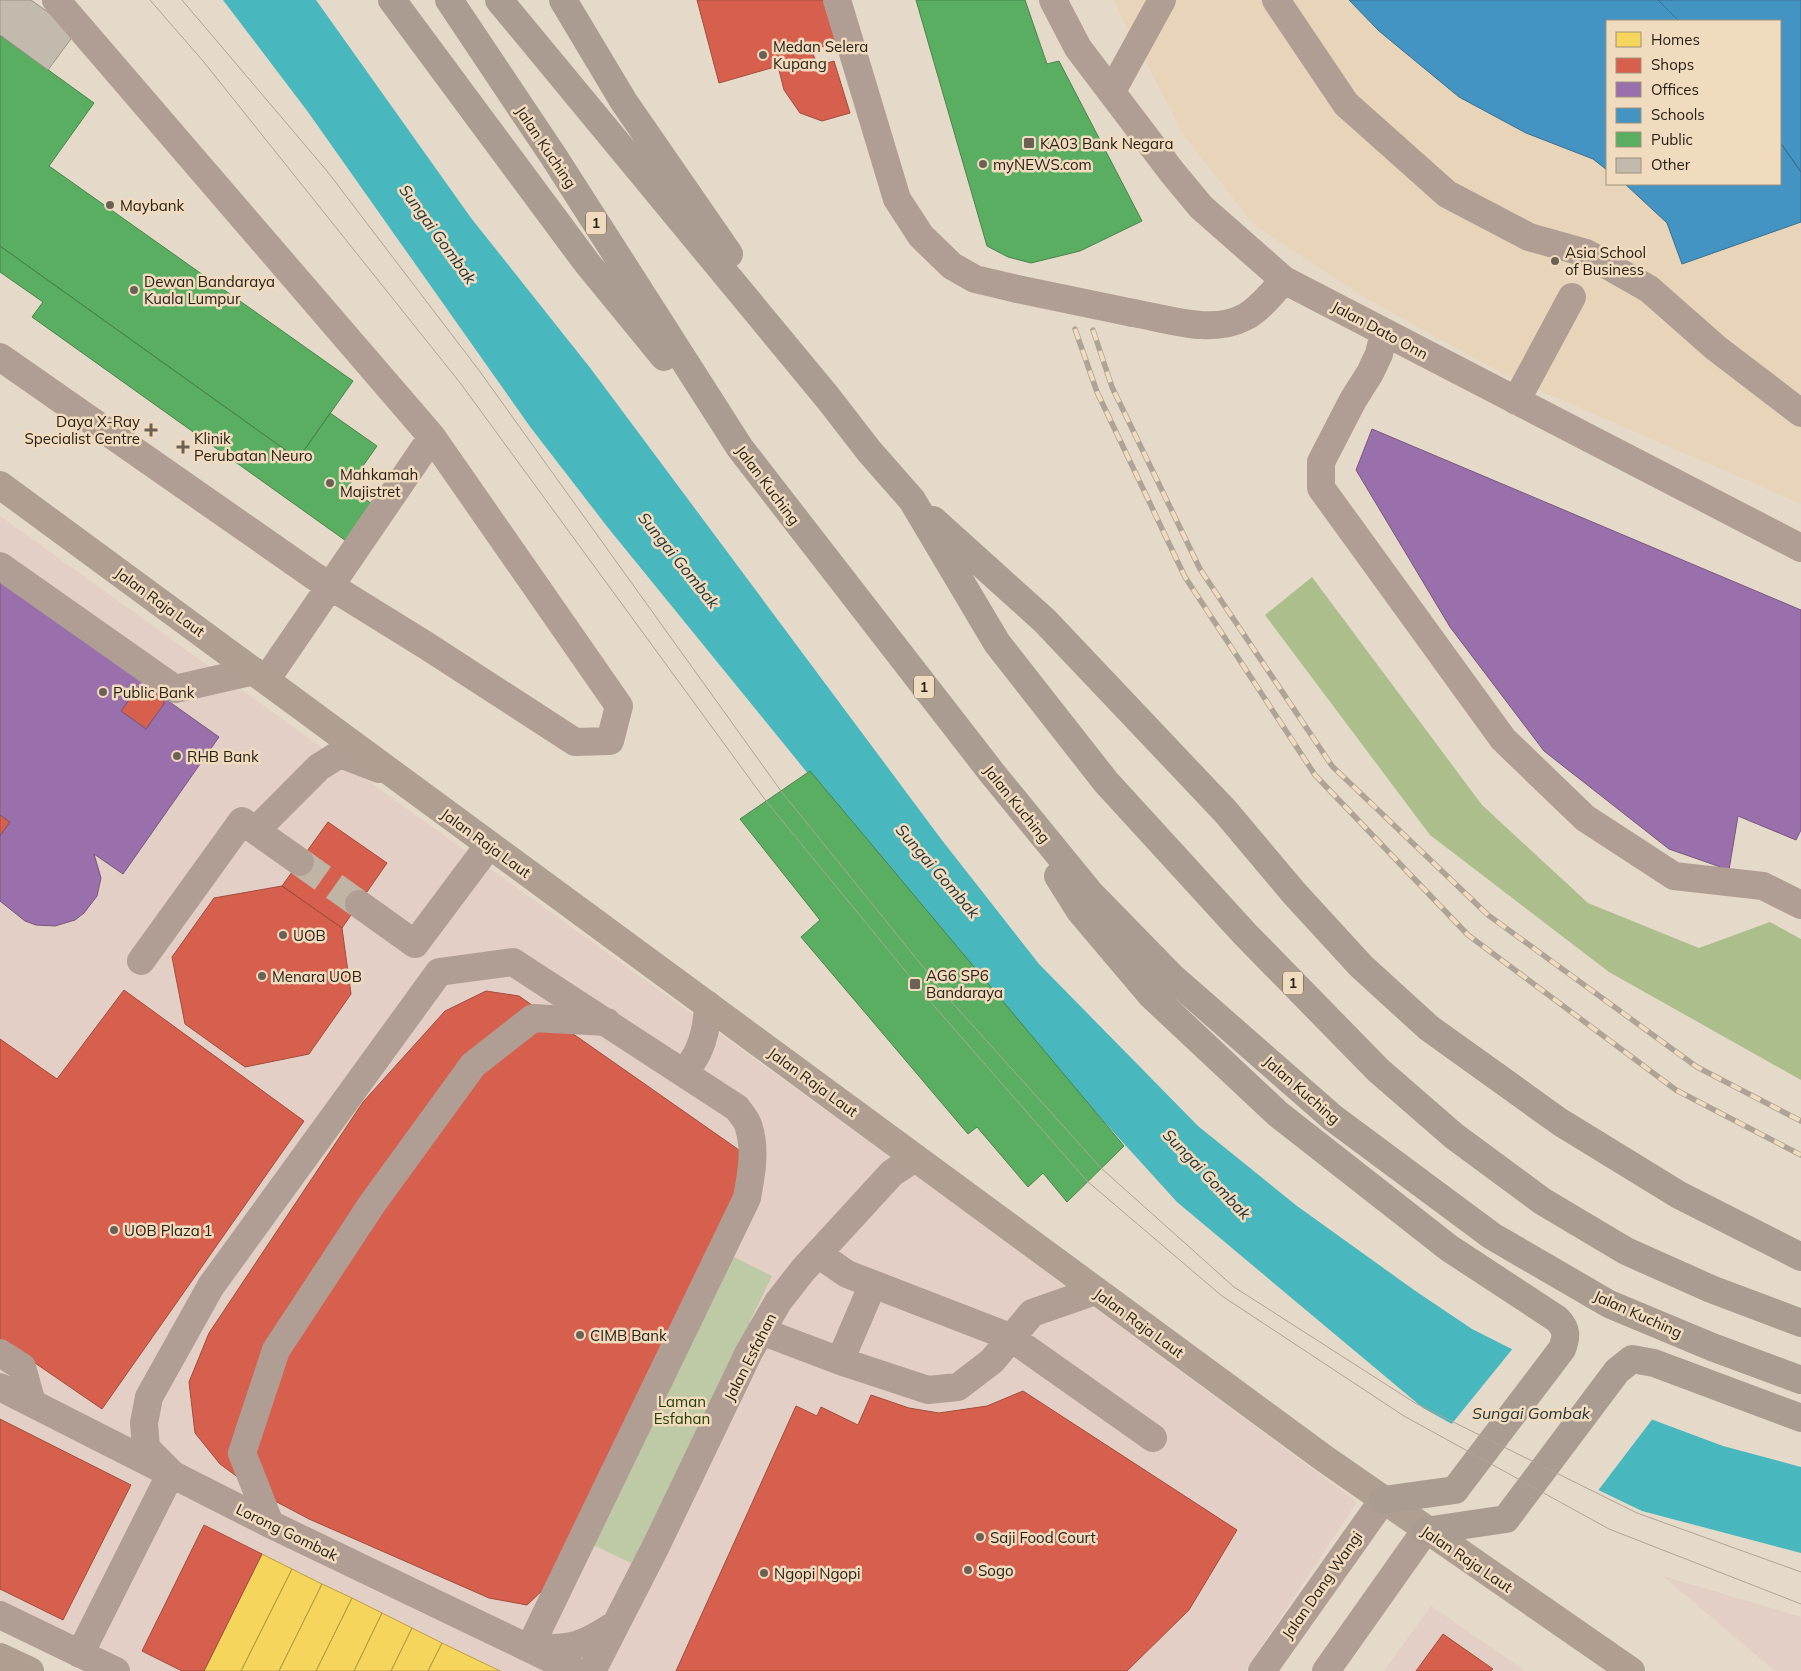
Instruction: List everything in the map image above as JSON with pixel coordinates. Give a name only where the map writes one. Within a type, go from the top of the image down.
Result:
[{"type":"highway","points":[[392,0],[587,263],[740,448]]},
{"type":"highway","name":"Jalan Kuching","points":[[449,0],[554,156],[740,448],[857,602],[992,773],[1090,893],[1172,978],[1333,1118],[1492,1236],[1609,1304],[1712,1347],[1801,1380]]},
{"type":"highway","name":"1","points":[[499,0],[828,398],[869,451],[912,500],[997,643],[1106,782],[1245,934],[1378,1070],[1454,1136],[1542,1201],[1626,1251],[1711,1289],[1801,1323]]},
{"type":"highway","points":[[563,0],[624,102],[828,398]]},
{"type":"highway","points":[[912,500],[1045,621],[1225,811],[1294,893],[1361,966],[1429,1028],[1560,1122],[1679,1195],[1801,1258]]},
{"type":"highway","points":[[992,773],[1080,911],[1151,995],[1278,1114],[1351,1173],[1449,1248],[1557,1319],[1564,1326],[1566,1333],[1562,1349],[1456,1490],[1383,1500]]},
{"type":"highway","points":[[1425,1531],[1506,1519],[1617,1371],[1632,1359],[1654,1363],[1801,1418]]},
{"type":"main road","name":"Jalan Raja Laut","points":[[0,485],[1425,1531],[1631,1671]]},
{"type":"main road","points":[[0,1657],[30,1671]]},
{"type":"street","points":[[0,357],[330,587],[427,646],[576,742],[610,741],[619,706],[432,437],[56,0]]},
{"type":"street","points":[[837,0],[897,199],[921,236],[952,266],[991,284],[1199,325],[1223,326],[1247,316],[1284,280]]},
{"type":"street","name":"Jalan Dato Onn","points":[[1052,0],[1078,48],[1172,172],[1201,207],[1284,280],[1801,548]]},
{"type":"street","points":[[1112,91],[1162,0]]},
{"type":"street","points":[[1276,0],[1346,104],[1447,194],[1529,237],[1586,253],[1649,289],[1716,348],[1801,413]]},
{"type":"street","points":[[1516,401],[1572,297]]},
{"type":"street","points":[[1384,333],[1379,354],[1370,373],[1353,400],[1321,462],[1321,488],[1503,739],[1585,818],[1674,876],[1763,886],[1801,904]]},
{"type":"street","points":[[0,566],[175,689],[260,676],[330,587],[432,437]]},
{"type":"street","points":[[256,830],[319,767],[340,754],[391,773]]},
{"type":"street","points":[[141,961],[242,821],[300,862]]},
{"type":"street","points":[[359,904],[415,944],[489,845]]},
{"type":"street","points":[[80,1654],[170,1473],[146,1448],[144,1423],[149,1397],[211,1286],[439,972],[512,962],[608,1022],[737,1108],[749,1126],[752,1170],[746,1198],[546,1659]]},
{"type":"street","points":[[684,1072],[697,1054],[705,1027],[708,1006]]},
{"type":"street","points":[[270,1524],[242,1453],[276,1350],[372,1204],[473,1065],[532,1018],[608,1022]]},
{"type":"street","name":"Jalan Esfahan","points":[[592,1671],[761,1331],[778,1302],[818,1254],[892,1173],[915,1158]]},
{"type":"street","points":[[818,1254],[847,1274],[1010,1337],[1153,1438]]},
{"type":"street","points":[[840,1361],[873,1284]]},
{"type":"street","points":[[761,1331],[840,1361],[928,1390],[958,1387],[992,1361],[1010,1337],[1032,1313],[1096,1291]]},
{"type":"street","points":[[0,1353],[22,1367],[32,1403]]},
{"type":"street","name":"Lorong Gombak","points":[[0,1387],[270,1524],[546,1659],[576,1671]]},
{"type":"street","name":"Jalan Dang Wangi","points":[[1262,1671],[1383,1500]]},
{"type":"street","points":[[1326,1671],[1425,1531]]},
{"type":"street","points":[[0,1614],[116,1671]]},
{"type":"street","points":[[546,1659],[593,1640],[616,1624]]},
{"type":"shaded area","name":"Asia School of Business","points":[[1113,0],[1801,0],[1801,504],[1509,377],[1364,297],[1254,225],[1185,137]]},
{"type":"shaded area","points":[[0,516],[888,1155],[1357,1502],[1245,1671],[98,1671],[0,1625]]},
{"type":"shaded area","points":[[1663,1576],[1801,1617],[1801,1671],[1775,1671]]},
{"type":"shaded area","points":[[1431,1606],[1525,1671],[1384,1671]]},
{"type":"green space","points":[[1312,577],[1482,805],[1588,903],[1699,948],[1770,922],[1801,939],[1801,1080],[1609,972],[1430,835],[1265,615]]},
{"type":"green space","name":"Laman Esfahan","points":[[730,1255],[772,1276],[633,1564],[591,1544]]},
{"type":"water","name":"Sungai Gombak","points":[[223,0],[316,0],[471,218],[591,369],[941,839],[1039,964],[1198,1126],[1297,1206],[1472,1329],[1648,1418],[1723,1446],[1801,1467],[1801,1553],[1642,1511],[1588,1485],[1515,1459],[1423,1408],[1177,1202],[1009,1017],[910,899],[609,529],[531,428],[308,112]]},
{"type":"pier","points":[[1514,1347],[1654,1417],[1597,1492],[1514,1461],[1450,1426]]},
{"type":"building: Homes","points":[[262,1554],[292,1569],[241,1671],[204,1671]]},
{"type":"building: Homes","points":[[292,1569],[322,1584],[279,1671],[241,1671]]},
{"type":"building: Homes","points":[[322,1584],[352,1598],[316,1671],[279,1671]]},
{"type":"building: Homes","points":[[352,1598],[382,1613],[354,1671],[316,1671]]},
{"type":"building: Homes","points":[[382,1613],[412,1628],[391,1671],[354,1671]]},
{"type":"building: Homes","points":[[412,1628],[442,1643],[428,1671],[391,1671]]},
{"type":"building: Homes","points":[[442,1643],[500,1671],[428,1671]]},
{"type":"building: Shops","name":"Medan Selera Kupang","points":[[697,0],[824,0],[837,42],[812,50],[817,66],[834,61],[850,113],[822,121],[800,113],[784,90],[778,66],[719,83]]},
{"type":"building: Shops","points":[[145,684],[163,693],[164,698],[164,704],[146,729],[121,711],[136,690]]},
{"type":"building: Shops","points":[[0,815],[10,822],[0,836]]},
{"type":"building: Shops","points":[[328,822],[387,863],[342,928],[282,886]]},
{"type":"building: Shops","name":"Menara UOB","points":[[282,886],[342,928],[351,994],[309,1054],[245,1067],[185,1024],[172,957],[214,898]]},
{"type":"building: Shops","name":"UOB Plaza 1","points":[[124,990],[304,1121],[102,1409],[0,1339],[0,1039],[57,1079]]},
{"type":"building: Shops","points":[[486,991],[519,996],[739,1150],[739,1195],[546,1587],[527,1605],[489,1598],[309,1519],[258,1492],[220,1464],[195,1433],[189,1382],[209,1333],[363,1102],[445,1011]]},
{"type":"building: Shops","name":"Sogo","points":[[1023,1391],[1237,1530],[1189,1610],[1127,1671],[676,1671],[796,1406],[817,1416],[821,1407],[858,1425],[871,1395],[909,1408],[939,1413],[987,1406]]},
{"type":"building: Shops","points":[[0,1419],[131,1485],[63,1620],[0,1589]]},
{"type":"building: Shops","points":[[204,1525],[262,1554],[204,1671],[182,1671],[142,1651]]},
{"type":"building: Shops","points":[[1443,1634],[1493,1669],[1491,1671],[1416,1671]]},
{"type":"building: Offices","points":[[1372,429],[1801,610],[1801,830],[1796,840],[1738,816],[1729,870],[1669,849],[1544,751],[1450,627],[1356,470]]},
{"type":"building: Offices","points":[[0,582],[145,684],[136,690],[121,711],[146,729],[164,704],[164,698],[219,737],[123,874],[94,854],[101,878],[97,896],[84,913],[75,920],[55,926],[36,925],[25,921],[0,901],[0,836],[10,822],[0,815]]},
{"type":"building: Schools","points":[[1349,0],[1658,0],[1678,20],[1606,20],[1606,169],[1593,159],[1526,133],[1459,97],[1379,31]]},
{"type":"building: Schools","points":[[1658,0],[1801,0],[1801,172],[1781,143],[1781,20],[1678,20]]},
{"type":"building: Schools","points":[[1781,143],[1801,172],[1801,222],[1682,264],[1667,223],[1626,185],[1781,185]]},
{"type":"building: Public","name":"KA03 Bank Negara","points":[[916,0],[1025,0],[1047,64],[1059,61],[1142,221],[1080,251],[1031,263],[1008,257],[987,246]]},
{"type":"building: Public","points":[[0,35],[94,103],[49,166],[353,381],[298,459],[0,246]]},
{"type":"building: Public","points":[[0,246],[298,459],[330,413],[377,446],[348,487],[382,511],[356,548],[32,317],[43,302],[0,272]]},
{"type":"building: Public","name":"AG6 SP6 Bandaraya","points":[[810,771],[1124,1146],[1067,1202],[1043,1173],[1028,1187],[977,1127],[968,1134],[801,937],[820,920],[740,819]]},
{"type":"building: Other","points":[[0,0],[31,0],[76,32],[48,70],[0,35]]},
{"type":"tunnel","points":[[300,862],[359,904]]},
{"type":"tram line","points":[[150,0],[203,61],[461,384],[766,801],[935,1007],[1087,1181],[1222,1296],[1404,1416],[1609,1529],[1801,1604]]},
{"type":"tram line","points":[[182,0],[327,171],[478,369],[781,791],[949,999],[1101,1168],[1234,1287],[1415,1403],[1637,1513],[1801,1572]]},
{"type":"railway","points":[[1075,329],[1097,392],[1185,577],[1315,775],[1468,935],[1676,1090],[1801,1155]]},
{"type":"railway","points":[[1093,330],[1112,387],[1200,569],[1332,766],[1488,915],[1697,1067],[1801,1121]]},
{"type":"place","name":"Medan Selera Kupang","points":[[763,55]]},
{"type":"place","name":"KA03 Bank Negara","points":[[1029,143]]},
{"type":"place","name":"myNEWS.com","points":[[983,164]]},
{"type":"place","name":"Maybank","points":[[110,205]]},
{"type":"place","name":"Asia School of Business","points":[[1555,261]]},
{"type":"place","name":"Dewan Bandaraya Kuala Lumpur","points":[[134,290]]},
{"type":"place","name":"Daya X-Ray Specialist Centre","points":[[151,430]]},
{"type":"place","name":"Klinik Perubatan Neuro","points":[[183,447]]},
{"type":"place","name":"Mahkamah Majistret","points":[[330,483]]},
{"type":"place","name":"Public Bank","points":[[103,692]]},
{"type":"place","name":"RHB Bank","points":[[177,756]]},
{"type":"place","name":"UOB","points":[[283,935]]},
{"type":"place","name":"Menara UOB","points":[[262,976]]},
{"type":"place","name":"AG6 SP6 Bandaraya","points":[[915,984]]},
{"type":"place","name":"UOB Plaza 1","points":[[114,1230]]},
{"type":"place","name":"CIMB Bank","points":[[580,1335]]},
{"type":"place","name":"Saji Food Court","points":[[980,1537]]},
{"type":"place","name":"Sogo","points":[[968,1570]]},
{"type":"place","name":"Ngopi Ngopi","points":[[764,1573]]}]
